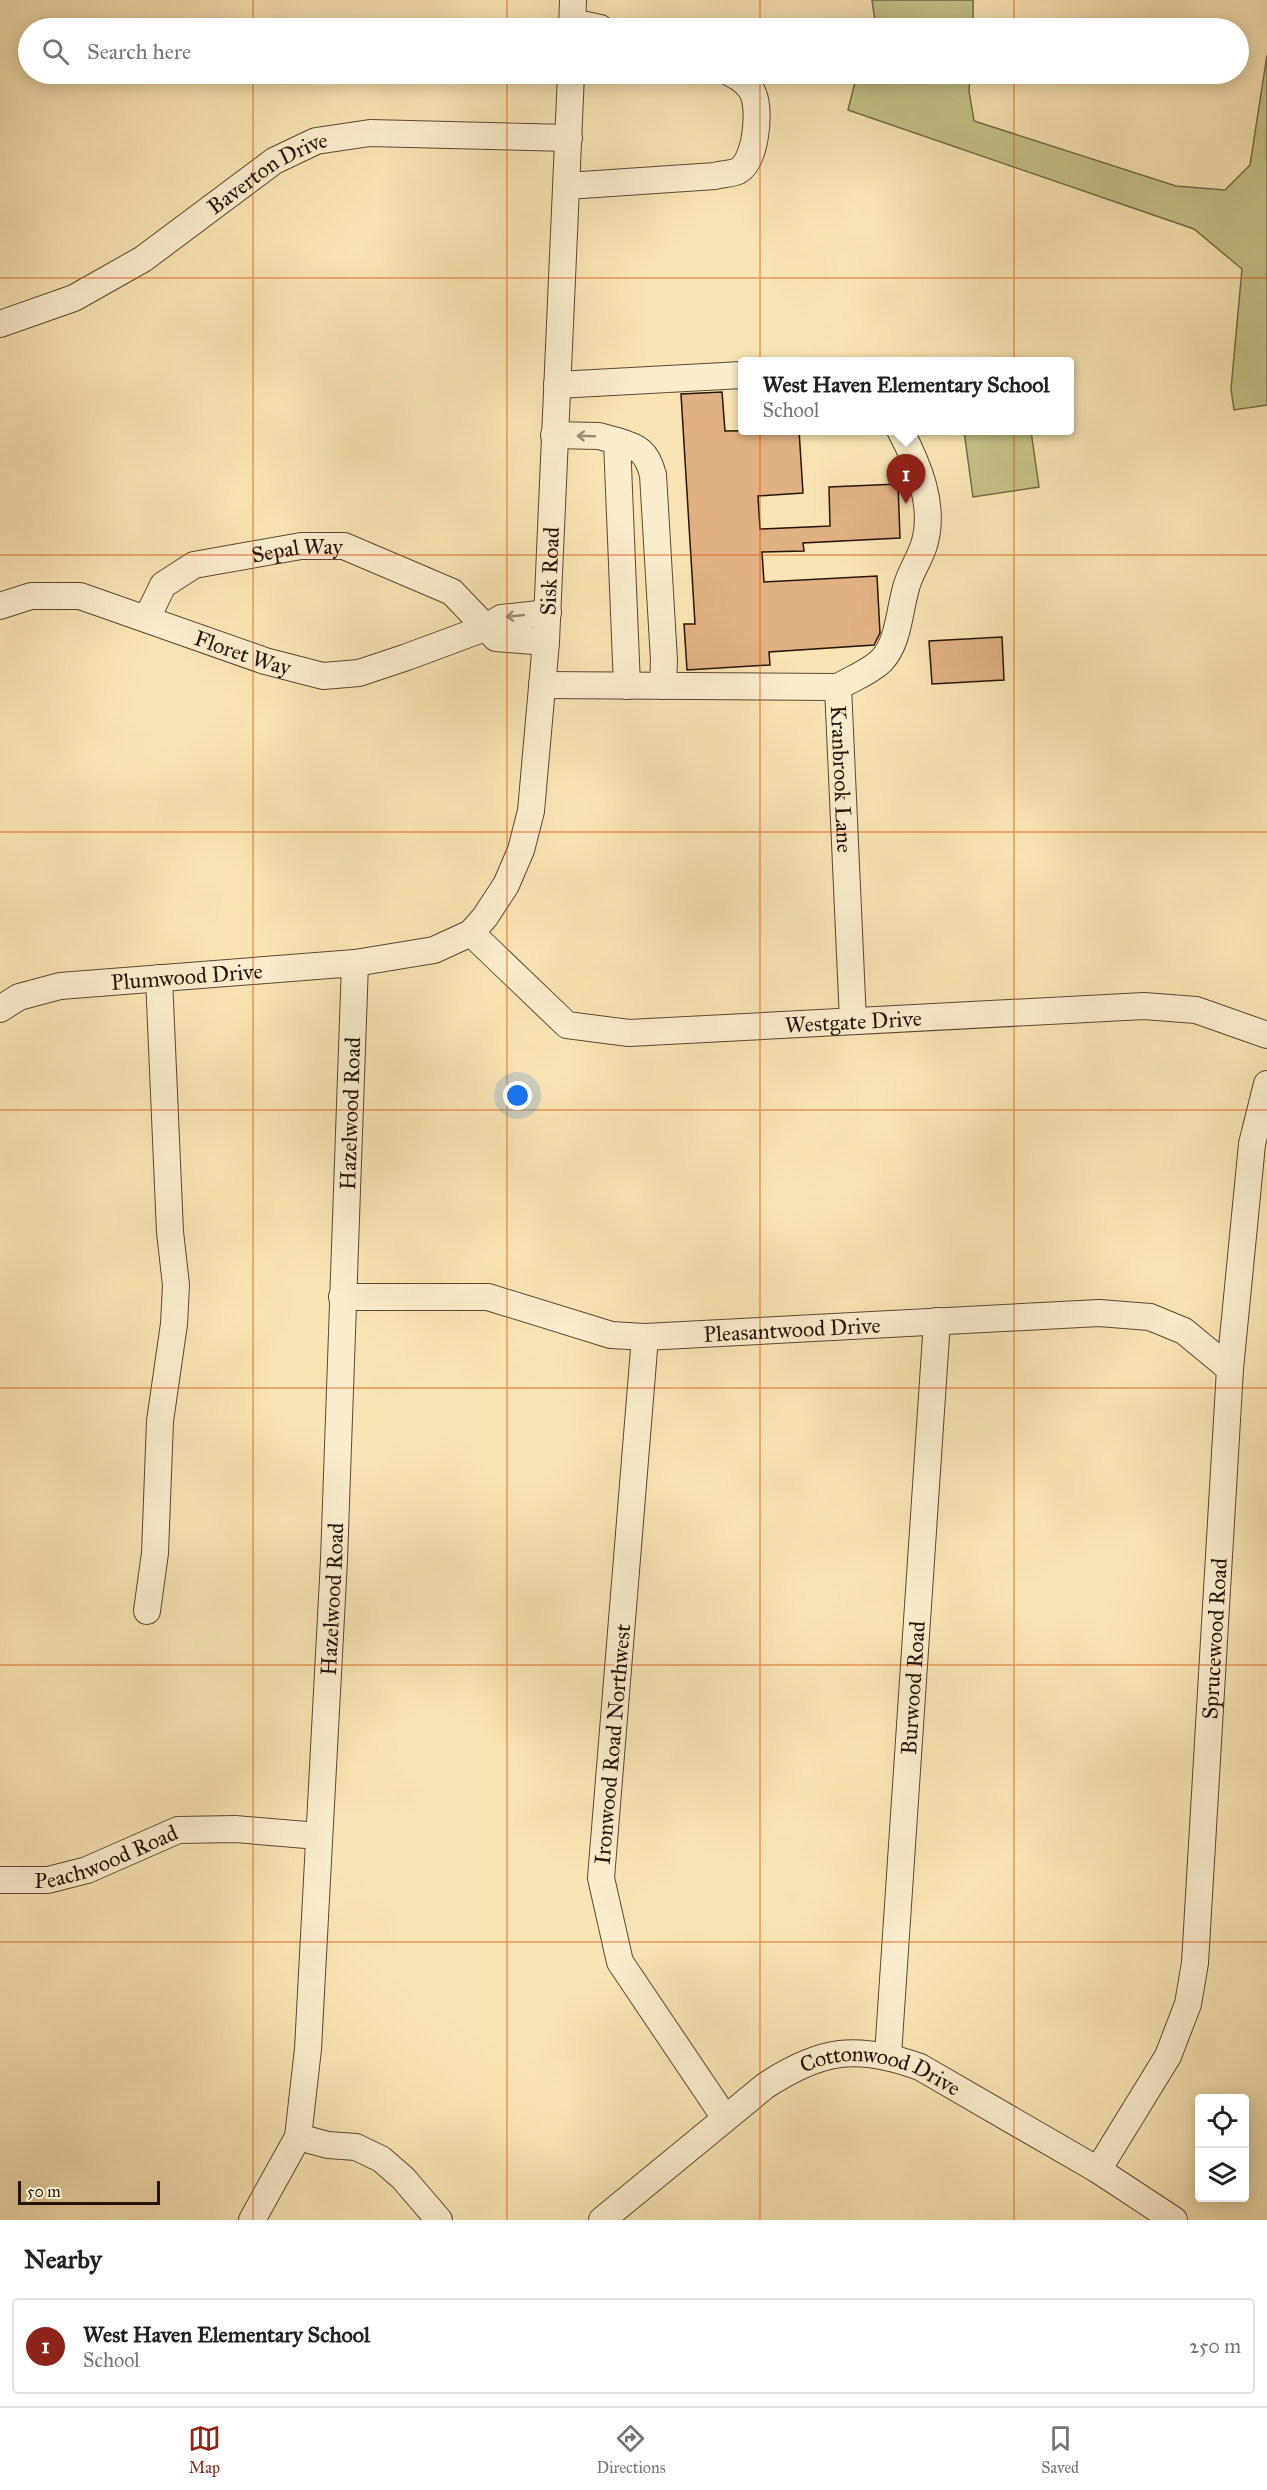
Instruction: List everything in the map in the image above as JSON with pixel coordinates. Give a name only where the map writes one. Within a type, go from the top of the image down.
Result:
[{"type":"street","name":"Sisk Road","points":[[355,963],[434,950],[471,933],[485,917],[506,885],[521,850],[531,811],[548,613],[571,84]]},
{"type":"street","points":[[567,186],[715,176],[738,171],[747,161],[756,134],[755,96],[745,84]]},
{"type":"street","name":"Baverton Drive","points":[[0,324],[74,298],[143,259],[265,167],[316,141],[370,134],[569,138]]},
{"type":"street","points":[[557,385],[738,375]]},
{"type":"street","points":[[554,435],[599,436],[637,446],[649,459],[653,475],[664,660],[663,686]]},
{"type":"street","points":[[838,687],[880,661],[892,645],[905,588],[924,543],[928,509],[922,481],[912,452],[903,435]]},
{"type":"street","points":[[617,441],[627,686]]},
{"type":"street","name":"Sepal Way","points":[[147,618],[163,585],[194,565],[301,546],[344,546],[452,592],[485,628]]},
{"type":"street","name":"Floret Way","points":[[0,606],[31,596],[80,596],[266,661],[323,676],[359,673],[485,628],[501,618],[548,613]]},
{"type":"street","points":[[485,628],[496,638],[546,642]]},
{"type":"street","name":"Kranbrook Lane","points":[[542,685],[838,687],[853,1021]]},
{"type":"street","name":"Westgate Drive","points":[[471,933],[567,1025],[629,1033],[1144,1006],[1196,1010],[1267,1035]]},
{"type":"street","name":"Plumwood Drive","points":[[10,1003],[60,986],[355,963]]},
{"type":"street","name":"Hazelwood Road","points":[[252,2220],[298,2137],[308,2049],[334,1560],[355,963]]},
{"type":"street","points":[[147,1611],[155,1553],[159,1421],[174,1324],[176,1285],[170,1232],[159,978]]},
{"type":"street","name":"Sprucewood Road","points":[[1098,2170],[1168,2056],[1188,2004],[1195,1963],[1230,1369],[1252,1144],[1267,1084]]},
{"type":"street","name":"Pleasantwood Drive","points":[[342,1297],[488,1297],[611,1335],[645,1337],[1099,1313],[1149,1317],[1184,1331],[1230,1369]]},
{"type":"street","name":"Burwood Road","points":[[888,2055],[937,1321]]},
{"type":"street","name":"Ironwood Road Northwest","points":[[645,1337],[601,1878],[620,1962],[724,2118]]},
{"type":"street","name":"Peachwood Road","points":[[0,1880],[48,1880],[87,1870],[178,1830],[235,1829],[318,1836]]},
{"type":"street","name":"Cottonwood Drive","points":[[602,2220],[724,2118],[791,2069],[817,2059],[853,2051],[888,2055],[920,2067],[1098,2170],[1174,2220]]},
{"type":"street","points":[[298,2137],[328,2145],[356,2147],[381,2159],[403,2178],[439,2220]]},
{"type":"shaded area","points":[[872,0],[973,0],[973,18],[875,18]]},
{"type":"shaded area","points":[[1267,55],[1267,405],[1234,410],[1231,389],[1242,269],[1194,229],[848,110],[854,84],[969,84],[974,121],[1176,186],[1225,190],[1250,165]]},
{"type":"shaded area","points":[[965,435],[1032,435],[1039,487],[973,497]]},
{"type":"building","points":[[722,392],[725,431],[738,431],[738,435],[799,435],[803,493],[758,496],[760,529],[830,526],[829,487],[898,484],[900,538],[803,543],[804,551],[762,552],[764,582],[877,576],[880,633],[874,645],[769,652],[770,665],[687,670],[684,624],[695,624],[681,394]]},
{"type":"building","points":[[1002,637],[1004,680],[932,684],[929,641]]},
{"type":"place","name":"West Haven Elementary School","points":[[906,504]]}]
